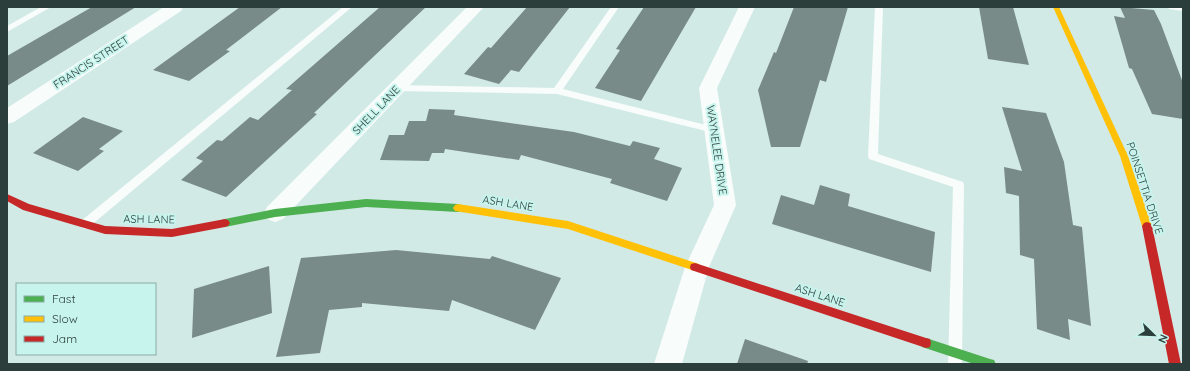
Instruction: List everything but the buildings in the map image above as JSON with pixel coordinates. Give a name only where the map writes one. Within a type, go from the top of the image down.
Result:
[{"type":"street","name":"FRANCIS STREET","points":[[7,117],[175,7]]},
{"type":"street","name":"SHELL LANE","points":[[275,213],[476,7]]},
{"type":"street","name":"WAYNELEE DRIVE","points":[[668,364],[697,267],[725,205],[708,88],[747,7]]},
{"type":"street","name":"POINSETTIA DRIVE","points":[[1056,7],[1124,156],[1146,223],[1175,364]]},
{"type":"street","name":"ASH LANE","points":[[7,197],[26,207],[105,230],[172,232],[275,213],[366,203],[423,205],[484,211],[568,225],[990,364]]},
{"type":"lane","points":[[7,29],[47,7]]},
{"type":"lane","points":[[85,224],[348,7]]},
{"type":"lane","points":[[557,91],[615,7]]},
{"type":"lane","points":[[879,7],[873,156],[959,185],[955,364]]},
{"type":"lane","points":[[1172,7],[1183,9]]},
{"type":"lane","points":[[397,88],[557,91],[714,130]]},
{"type":"traffic: fast","points":[[225,223],[275,213],[366,203],[458,208]]},
{"type":"traffic: fast","points":[[926,343],[990,364]]},
{"type":"traffic: slow","points":[[1056,7],[1124,156],[1147,226]]},
{"type":"traffic: slow","points":[[458,208],[568,225],[695,267]]},
{"type":"traffic: jam","points":[[7,197],[26,207],[105,230],[172,233],[225,223]]},
{"type":"traffic: jam","points":[[1147,226],[1175,364]]},
{"type":"traffic: jam","points":[[695,267],[926,343]]}]
